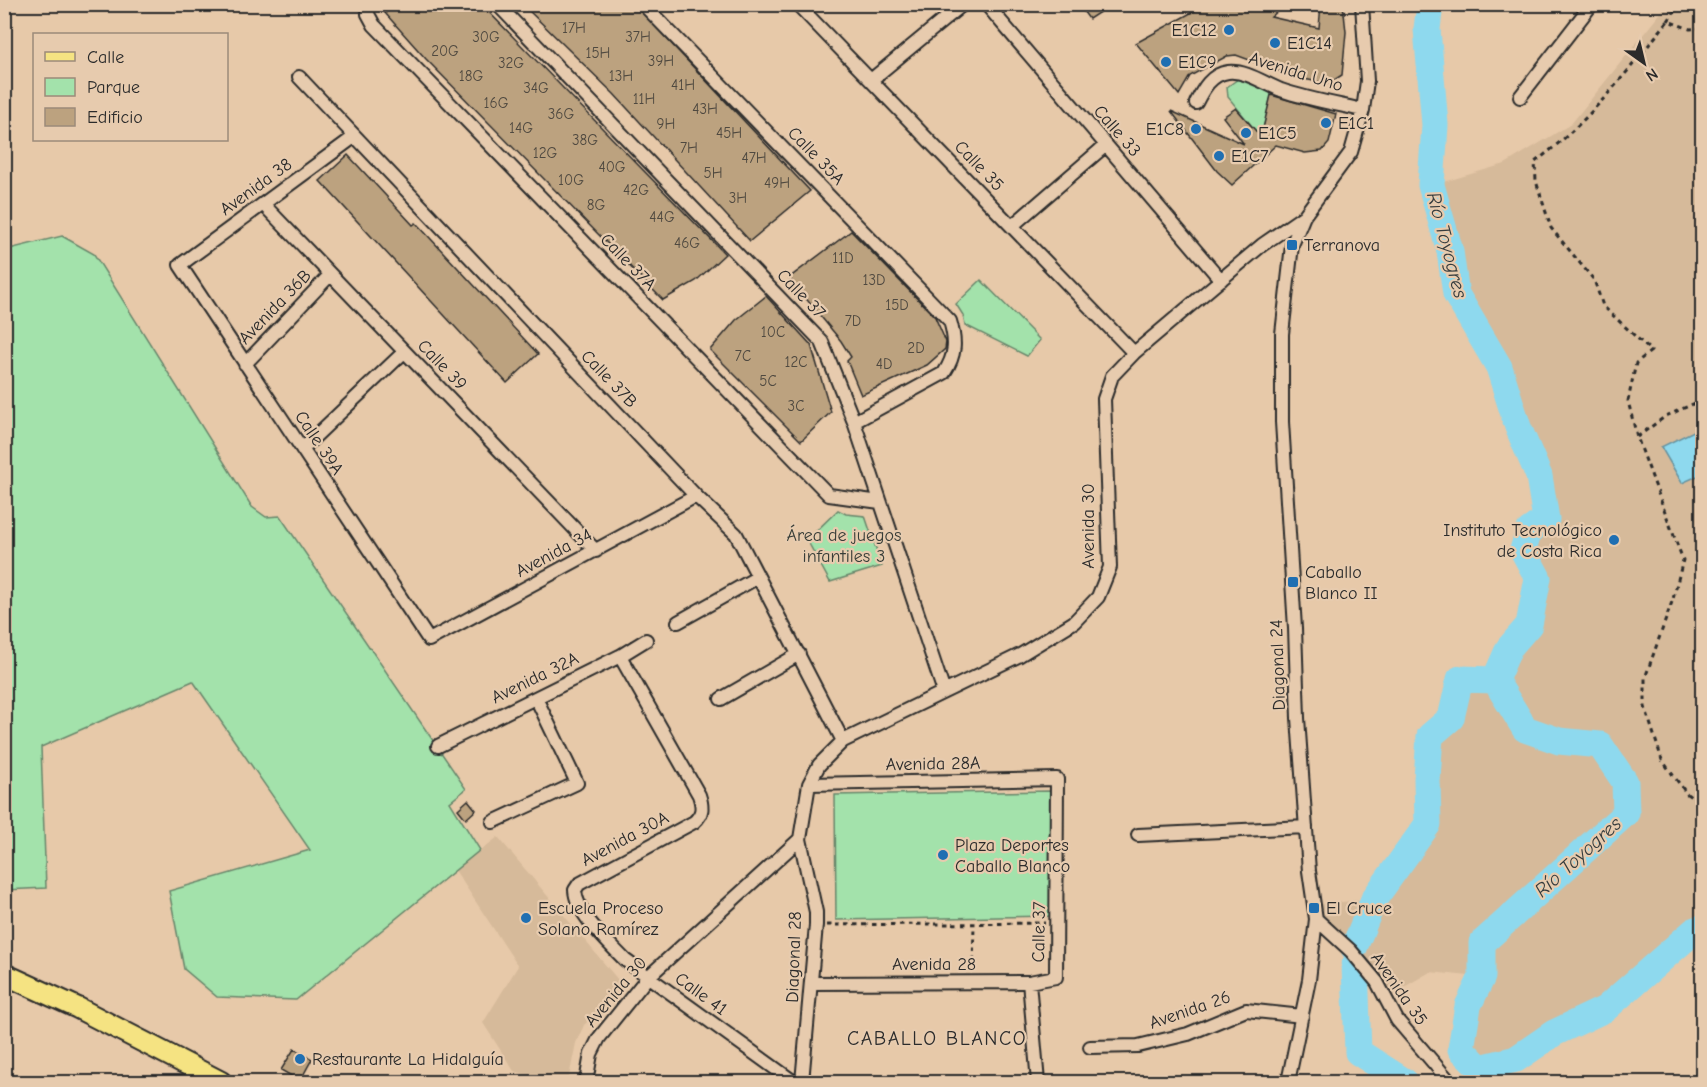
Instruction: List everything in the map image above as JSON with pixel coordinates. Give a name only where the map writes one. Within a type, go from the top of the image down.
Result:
[{"type":"main road","points":[[4,974],[78,1008],[222,1083]]},
{"type":"street","name":"Calle 37","points":[[497,4],[815,333],[827,352],[854,422],[944,692]]},
{"type":"street","name":"Calle 35A","points":[[643,4],[950,321],[955,338],[953,360],[944,373],[854,422]]},
{"type":"street","points":[[802,9],[817,4]]},
{"type":"street","points":[[871,80],[963,4]]},
{"type":"street","name":"Calle 33","points":[[986,4],[1221,280]]},
{"type":"street","points":[[1304,216],[1351,152],[1363,110],[1367,81],[1362,4]]},
{"type":"street","points":[[1520,97],[1592,4]]},
{"type":"street","name":"Calle 37A","points":[[369,9],[374,25],[829,495],[880,502]]},
{"type":"street","name":"Calle 35","points":[[802,9],[1134,353]]},
{"type":"street","name":"Avenida Uno","points":[[1196,103],[1203,88],[1216,76],[1228,72],[1241,73],[1282,90],[1363,110]]},
{"type":"street","name":"Calle 37B","points":[[299,77],[696,496],[736,534],[843,741]]},
{"type":"street","name":"Avenida 38","points":[[180,265],[354,137]]},
{"type":"street","points":[[1012,226],[1106,145]]},
{"type":"street","name":"Calle 39","points":[[263,204],[596,551]]},
{"type":"street","name":"Diagonal 24","points":[[1288,1083],[1302,1016],[1316,919],[1306,827],[1282,422],[1282,334],[1292,245],[1304,216]]},
{"type":"street","name":"Avenida 30","points":[[819,765],[843,741],[1020,655],[1074,622],[1098,597],[1110,567],[1104,399],[1112,376],[1134,353],[1221,280],[1282,230],[1304,216]]},
{"type":"street","name":"Calle 39A","points":[[180,265],[429,640]]},
{"type":"street","name":"Avenida 36B","points":[[245,364],[330,275]]},
{"type":"street","points":[[302,449],[404,352]]},
{"type":"street","name":"Avenida 34","points":[[429,640],[696,496]]},
{"type":"street","points":[[678,622],[758,577]]},
{"type":"street","name":"Avenida 32A","points":[[438,746],[620,656],[646,640]]},
{"type":"street","points":[[722,699],[799,654]]},
{"type":"street","name":"Avenida 30A","points":[[575,897],[574,890],[579,884],[700,817],[702,803],[699,795],[620,656]]},
{"type":"street","points":[[493,822],[577,783],[536,698]]},
{"type":"street","name":"Diagonal 28","points":[[802,1083],[813,983],[816,912],[800,839],[809,784],[819,765]]},
{"type":"street","name":"Calle 37","points":[[1056,977],[1058,779]]},
{"type":"street","name":"Avenida 28A","points":[[809,784],[1058,779]]},
{"type":"street","points":[[1137,835],[1306,827]]},
{"type":"street","name":"Avenida 30","points":[[586,1083],[591,1054],[599,1038],[647,978],[800,839]]},
{"type":"street","name":"Calle 41","points":[[575,897],[601,936],[647,978],[794,1083]]},
{"type":"street","name":"Avenida 35","points":[[1316,919],[1351,951],[1377,982],[1397,1020],[1450,1083]]},
{"type":"street","name":"Avenida 28","points":[[813,983],[1029,982],[1056,977]]},
{"type":"street","name":"Calle 37","points":[[1029,982],[1038,1083]]},
{"type":"street","name":"Avenida 26","points":[[1090,1047],[1138,1046],[1188,1034],[1246,1010],[1302,1016]]},
{"type":"path","points":[[1679,4],[1668,21],[1592,112],[1566,138],[1534,162],[1536,181],[1551,228],[1594,280],[1603,306],[1651,351],[1636,363],[1628,401],[1637,437],[1683,561],[1673,599],[1645,678],[1645,707],[1662,760],[1687,794],[1702,805]]},
{"type":"path","points":[[1668,21],[1690,29],[1702,28]]},
{"type":"path","points":[[1637,437],[1666,416],[1702,400]]},
{"type":"path","points":[[816,925],[1058,922]]},
{"type":"path","points":[[972,981],[974,924]]},
{"type":"shaded area","name":"Instituto Tecnológico de Costa Rica","points":[[1667,5],[1702,5],[1702,927],[1603,1008],[1555,1033],[1517,1059],[1481,1067],[1462,1049],[1469,1006],[1479,977],[1430,972],[1392,994],[1354,944],[1322,920],[1320,904],[1374,899],[1400,867],[1428,824],[1427,779],[1430,736],[1451,718],[1460,679],[1495,680],[1527,627],[1540,579],[1522,549],[1529,531],[1546,520],[1538,475],[1499,366],[1457,294],[1450,251],[1430,186],[1505,164],[1571,124]]},
{"type":"shaded area","name":"Escuela Proceso Solano Ramírez","points":[[498,837],[624,987],[584,1025],[576,1043],[568,1082],[549,1082],[514,1071],[483,1023],[518,966],[455,870]]},
{"type":"green space","points":[[1238,79],[1272,93],[1261,137],[1228,97],[1227,87]]},
{"type":"green space","points":[[62,236],[94,254],[252,507],[266,517],[280,516],[466,789],[450,802],[480,850],[296,1000],[217,997],[184,969],[169,891],[310,850],[193,681],[41,747],[46,888],[5,890],[5,250]]},
{"type":"green space","points":[[981,280],[1040,340],[1027,356],[965,325],[963,315],[956,304]]},
{"type":"green space","name":"Área de juegos infantiles 3","points":[[838,510],[846,514],[865,516],[882,566],[830,582],[807,540]]},
{"type":"green space","name":"Plaza Deportes Caballo Blanco","points":[[1050,791],[1051,916],[836,920],[835,795]]},
{"type":"water","points":[[1702,427],[1702,474],[1682,483],[1661,447]]},
{"type":"building","points":[[377,4],[481,4],[725,254],[696,281],[663,300],[426,59]]},
{"type":"building","points":[[522,4],[634,4],[810,191],[750,241],[614,94]]},
{"type":"building","points":[[1078,4],[1112,4],[1089,19]]},
{"type":"building","points":[[1207,4],[1286,4],[1271,17],[1319,28],[1321,4],[1343,4],[1346,32],[1342,75],[1328,84],[1299,78],[1236,55],[1227,56],[1190,76],[1179,95],[1136,43]]},
{"type":"building","points":[[1271,95],[1336,114],[1329,143],[1322,151],[1305,153],[1276,145],[1232,185],[1217,171],[1171,111],[1244,144],[1223,117],[1236,108],[1261,137]]},
{"type":"building","points":[[348,155],[413,225],[416,223],[538,354],[507,383],[320,181]]},
{"type":"building","points":[[851,231],[935,317],[946,342],[945,349],[927,365],[861,395],[847,361],[851,357],[841,341],[789,278]]},
{"type":"building","points":[[766,296],[811,345],[831,412],[801,441],[710,350],[736,320]]},
{"type":"building","points":[[468,800],[476,810],[466,819],[458,809]]},
{"type":"building","points":[[294,1049],[312,1059],[300,1081],[281,1070]]},
{"type":"waterway","name":"Río Toyogres","points":[[1430,4],[1427,29],[1435,125],[1431,185],[1450,251],[1456,294],[1499,367],[1518,427],[1539,476],[1546,519],[1529,531],[1523,550],[1538,578],[1529,625],[1509,648],[1495,680],[1525,729],[1559,741],[1600,745],[1625,782],[1626,813],[1482,943],[1482,977],[1468,1006],[1461,1049],[1480,1068],[1516,1059],[1554,1033],[1605,1009],[1694,931],[1702,928]]},
{"type":"waterway","points":[[1354,948],[1374,899],[1428,824],[1427,779],[1430,736],[1451,718],[1460,679],[1495,680]]},
{"type":"waterway","points":[[1355,965],[1358,1052],[1405,1082]]},
{"type":"place","name":"E1C12","points":[[1229,30]]},
{"type":"place","name":"E1C14","points":[[1275,43]]},
{"type":"place","name":"E1C9","points":[[1166,62]]},
{"type":"place","name":"E1C1","points":[[1326,123]]},
{"type":"place","name":"E1C8","points":[[1196,129]]},
{"type":"place","name":"E1C5","points":[[1246,133]]},
{"type":"place","name":"E1C7","points":[[1219,156]]},
{"type":"place","name":"Terranova","points":[[1292,245]]},
{"type":"place","name":"Instituto Tecnológico de Costa Rica","points":[[1614,540]]},
{"type":"place","name":"Caballo Blanco II","points":[[1293,582]]},
{"type":"place","name":"Plaza Deportes Caballo Blanco","points":[[943,855]]},
{"type":"place","name":"El Cruce","points":[[1314,908]]},
{"type":"place","name":"Escuela Proceso Solano Ramírez","points":[[526,918]]},
{"type":"place","name":"Restaurante La Hidalguía","points":[[300,1059]]},
{"type":"district","name":"CABALLO BLANCO","points":[[937,1038]]}]
